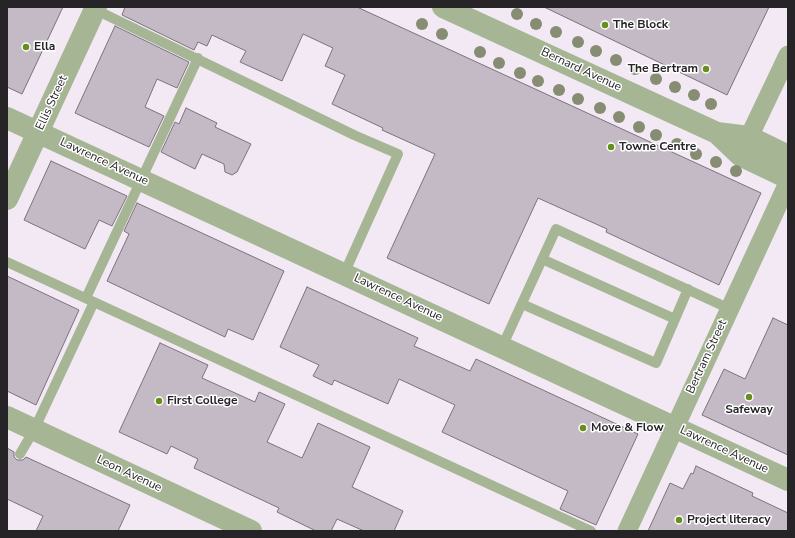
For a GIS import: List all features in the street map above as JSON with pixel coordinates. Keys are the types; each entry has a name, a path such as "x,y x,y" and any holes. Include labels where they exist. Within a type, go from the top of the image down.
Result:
{"street":[{"name":"Ellis Street","path":"7,199 94,8"},
{"name":"Bernard Avenue","path":"447,8 718,133 749,138 788,156"},
{"path":"749,138 788,55"},
{"name":"Lawrence Avenue","path":"7,118 788,480"},
{"name":"Bernard Avenue","path":"718,133 740,155 788,178"},
{"name":"Bertram Street","path":"627,531 788,183"},
{"name":"Leon Avenue","path":"7,417 251,531"}],"lane":[{"path":"94,8 354,135 398,154 344,274"},
{"path":"20,454 34,430 141,180 198,58"},
{"path":"502,347 556,229 730,309"},
{"path":"542,259 675,319"},
{"path":"7,262 591,531"},
{"path":"522,304 656,363 688,289"}],"building":[{"name":"Ella","path":"7,7 63,7 22,94 7,87"},
{"path":"125,7 357,7 761,193 719,285 606,232 607,229 538,198 489,304 387,258 435,154 382,130 383,128 332,104 345,75 325,66 333,48 303,34 282,81 240,62 246,51 212,35 207,46 198,42 194,50 122,15"},
{"name":"The Bertram","path":"544,7 769,7 727,95"},
{"path":"115,26 189,62 177,88 157,79 145,107 164,116 149,147 75,113"},
{"path":"186,108 217,123 215,127 251,144 237,172 232,175 225,172 224,164 202,154 195,169 161,152 175,122 179,124"},
{"path":"51,161 127,196 112,226 99,220 85,249 24,220"},
{"path":"137,203 284,271 253,340 228,329 225,337 107,281 129,234 124,231"},
{"path":"7,276 79,310 36,405 7,391"},
{"path":"307,287 418,338 414,346 470,371 476,359 638,434 596,525 560,509 568,491 442,432 455,405 399,379 388,404 334,380 332,385 313,376 319,365 280,347"},
{"name":"Safeway","path":"773,318 788,325 788,455 702,415 724,369 745,379"},
{"path":"160,343 208,365 202,378 255,402 259,392 285,404 267,442 302,458 318,423 370,447 352,487 403,511 394,531 364,531 337,519 331,531 316,531 277,512 279,508 194,468 198,459 171,446 167,454 119,432"},
{"path":"7,448 14,452 14,457 17,460 23,460 26,457 130,505 118,531 36,531 43,516 7,499"},
{"path":"696,466 753,493 752,496 788,513 788,531 648,531 670,483 683,489 691,473 693,474"}],"place":[{"name":"The Block","path":"605,25"},
{"name":"Ella","path":"26,47"},
{"name":"The Bertram","path":"706,69"},
{"name":"Towne Centre","path":"611,147"},
{"name":"Safeway","path":"749,397"},
{"name":"First College","path":"159,401"},
{"name":"Move & Flow","path":"583,428"},
{"name":"Project literacy","path":"679,520"}]}
